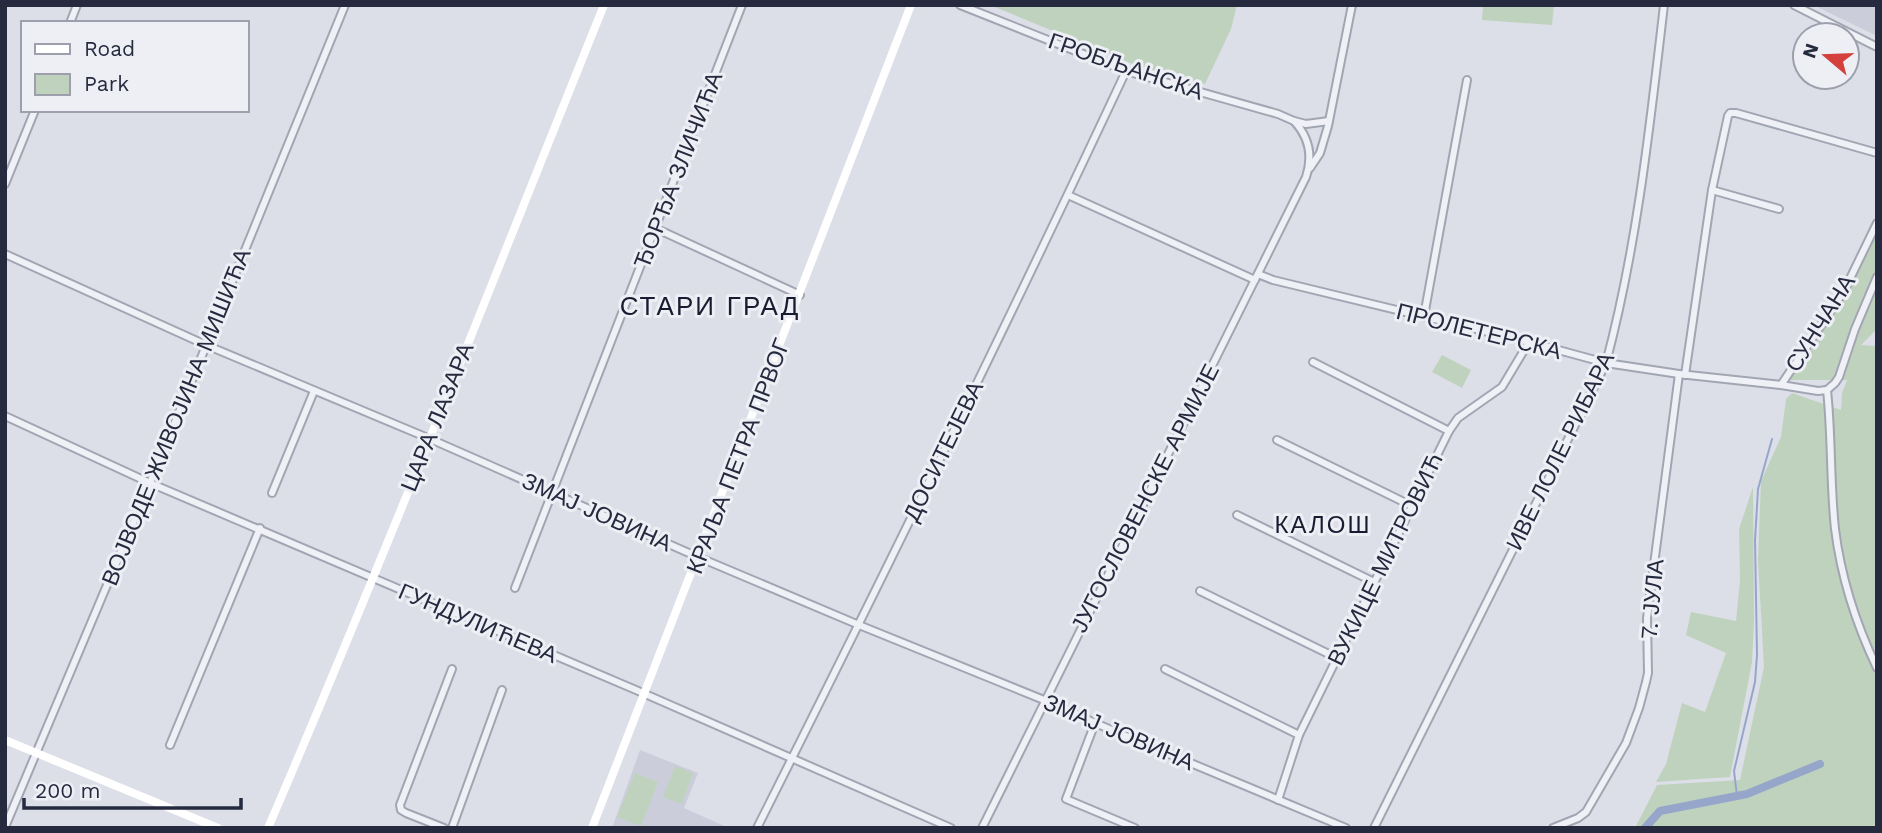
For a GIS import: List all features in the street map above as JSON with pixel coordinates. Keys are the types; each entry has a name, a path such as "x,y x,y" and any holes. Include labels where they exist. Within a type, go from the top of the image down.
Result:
{"main road":[{"name":"ЦАРА ЛАЗАРА","path":"268,828 373,579 604,5"},
{"name":"КРАЉА ПЕТРА ПРВОГ","path":"592,828 912,5"},
{"path":"5,740 218,828"}],"street":[{"name":"ВОЈВОДЕ ЖИВОЈИНА МИШИЋА","path":"5,827 150,483 345,5"},
{"name":"ЂОРЂА ЗЛИЧИЋА","path":"515,588 742,5"},
{"name":"ГРОБЉАНСКА","path":"961,5 1126,71 1278,114 1294,121"},
{"name":"ЈУГОСЛОВЕНСКЕ АРМИЈЕ","path":"982,828 1309,169 1320,153 1352,5"},
{"name":"ИВЕ ЛОЛЕ РИБАРА","path":"1374,828 1606,363 1620,311 1650,123 1664,5"},
{"path":"1794,5 1877,47"},
{"name":"ДОСИТЕЈЕВА","path":"757,828 859,625 1126,71"},
{"path":"1424,317 1467,80"},
{"path":"5,184 34,112"},
{"name":"7. ЈУЛА","path":"1553,828 1586,812 1626,743 1646,682 1647,618 1682,375 1712,190 1727,118 1730,113 1736,113 1877,153"},
{"path":"1294,121 1306,124 1329,121"},
{"path":"1294,121 1306,137 1310,153 1309,169"},
{"path":"1712,190 1779,209"},
{"name":"ПРОЛЕТЕРСКА","path":"1068,195 1256,277 1606,363 1682,375 1828,390"},
{"name":"СУНЧАНА","path":"1781,385 1844,291 1877,223"},
{"path":"655,228 800,295"},
{"name":"ЗМАЈ ЈОВИНА","path":"5,254 206,345 554,492 698,557 1346,828"},
{"path":"1877,277 1858,320 1839,377 1828,390 1833,508 1839,556 1855,614 1877,668"},
{"name":"ВУКИЦЕ МИТРОВИЋ","path":"1278,800 1299,735 1449,430 1458,418 1502,387 1529,342"},
{"path":"1313,362 1449,430"},
{"path":"272,493 314,391"},
{"name":"ГУНДУЛИЋЕВА","path":"5,416 150,483 260,528 951,828"},
{"path":"1277,440 1412,506"},
{"path":"1237,514 1374,582"},
{"path":"170,745 260,528"},
{"path":"1200,591 1337,658"},
{"path":"444,828 406,813 401,810 400,805 452,669"},
{"path":"1165,669 1299,735"},
{"path":"452,828 502,690"},
{"path":"1095,723 1066,799 1135,828"}],"shaded area":[{"path":"1813,5 1877,5 1877,36 1861,28 1861,21 1846,21"},
{"path":"640,750 698,773 684,808 729,828 612,828"}],"green space":[{"path":"990,5 1237,5 1231,29 1205,84 1135,65"},
{"path":"1483,5 1554,5 1552,25 1482,20"},
{"path":"1877,235 1877,329 1861,345 1877,346 1877,828 1635,828 1657,785 1740,780 1764,667 1758,561 1761,481 1781,437 1786,399 1792,393 1841,410 1842,393 1847,380 1790,380"},
{"path":"1442,355 1471,370 1462,388 1432,372"},
{"path":"1753,487 1752,662 1730,777 1656,782 1666,764 1682,703 1705,712 1726,653 1686,635 1691,612 1736,621 1740,581 1739,529"},
{"path":"675,766 693,773 682,804 663,797"},
{"path":"635,773 658,782 641,826 617,817"}],"waterway":[{"path":"1737,796 1734,771 1755,682 1757,655 1755,540 1758,489 1772,439"},
{"path":"1645,828 1660,811 1747,794 1820,764"}],"district":[{"name":"СТАРИ ГРАД","path":"710,306"},
{"name":"КАЛОШ","path":"1323,525"}]}
